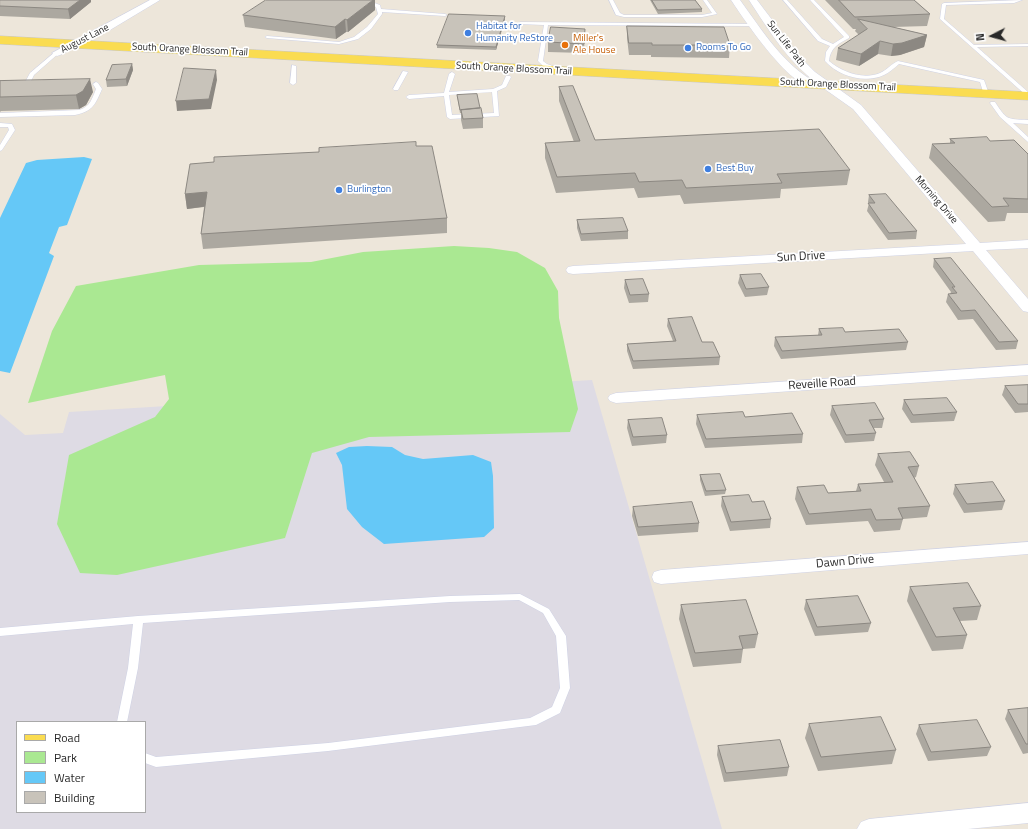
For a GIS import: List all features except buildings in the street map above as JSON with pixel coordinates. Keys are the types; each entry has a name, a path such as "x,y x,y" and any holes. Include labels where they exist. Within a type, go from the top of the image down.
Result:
{"main road":[{"name":"South Orange Blossom Trail","path":"0,40 59,48 294,66 842,94 990,98 1028,96"},
{"name":"South Orange Blossom Trail","path":"0,50 59,48 77,44 826,85 860,81 990,98 1028,105"}],"street":[{"name":"August Lane","path":"59,48 137,0"},
{"path":"141,0 155,1"},
{"name":"Sun Life Path","path":"735,0 786,66 809,84 842,94"},
{"name":"Sun Life Path","path":"753,0 805,68 826,85 842,94"},
{"name":"August Lane","path":"77,44 155,1"},
{"path":"754,25 771,25"},
{"path":"107,28 103,34 105,39 126,47"},
{"name":"Morning Drive","path":"842,94 857,107 1028,308"},
{"name":"Sun Drive","path":"573,270 1028,244"},
{"name":"Reveille Road","path":"616,398 1028,370"},
{"name":"Dawn Drive","path":"661,577 1028,548"},
{"path":"869,829 1028,813"}],"lane":[{"path":"267,37 339,43 356,38 369,28 380,14 378,6 362,0"},
{"path":"611,0 620,16 697,16 715,14 705,0"},
{"path":"785,0 820,40 833,45"},
{"path":"812,0 847,37 833,45 826,55 827,61 838,70 860,81 880,75 898,62 982,81 990,98 1008,121 1028,140"},
{"path":"1020,0 1014,2 944,4 942,19 1028,96"},
{"path":"379,10 444,15"},
{"path":"697,16 700,25"},
{"path":"636,17 636,24"},
{"path":"521,23 754,25"},
{"path":"546,24 540,61 545,65 561,71"},
{"path":"972,46 1028,45"},
{"path":"26,86 32,74 59,48"},
{"path":"294,66 294,83"},
{"path":"396,89 405,72"},
{"path":"452,74 446,94 450,117 497,115 494,90"},
{"path":"409,97 494,90 504,86 508,77"},
{"path":"0,115 75,113 85,111 92,106 99,89 96,84"},
{"path":"1008,121 1028,122"},
{"path":"0,125 10,125 12,130 0,148"},
{"path":"0,632 138,620 450,599 520,597 546,611 561,636 564,688 556,710 532,722 328,747 156,762 146,758"},
{"path":"122,721 132,668 138,620"}],"shaded area":[{"path":"592,380 722,829 0,829 0,414 25,435 63,433 69,412"}],"green space":[{"path":"454,246 489,248 517,252 545,268 558,291 559,318 578,409 570,432 369,437 312,453 285,538 117,575 80,573 57,524 69,455 155,417 169,399 165,375 28,403 52,331 76,286 199,265 311,262 363,252"}],"water":[{"path":"84,157 92,159 67,225 59,227 49,253 54,256 10,373 0,371 0,218 26,163 37,160"},
{"path":"349,447 392,447 405,455 423,459 473,455 491,462 493,476 494,528 484,537 384,544 362,527 347,509 342,465 336,453"}],"place":[{"name":"Habitat for Humanity ReStore","path":"468,33"},
{"name":"Miller's Ale House","path":"565,45"},
{"name":"Rooms To Go","path":"688,48"},
{"name":"Best Buy","path":"708,169"},
{"name":"Burlington","path":"339,190"}]}
